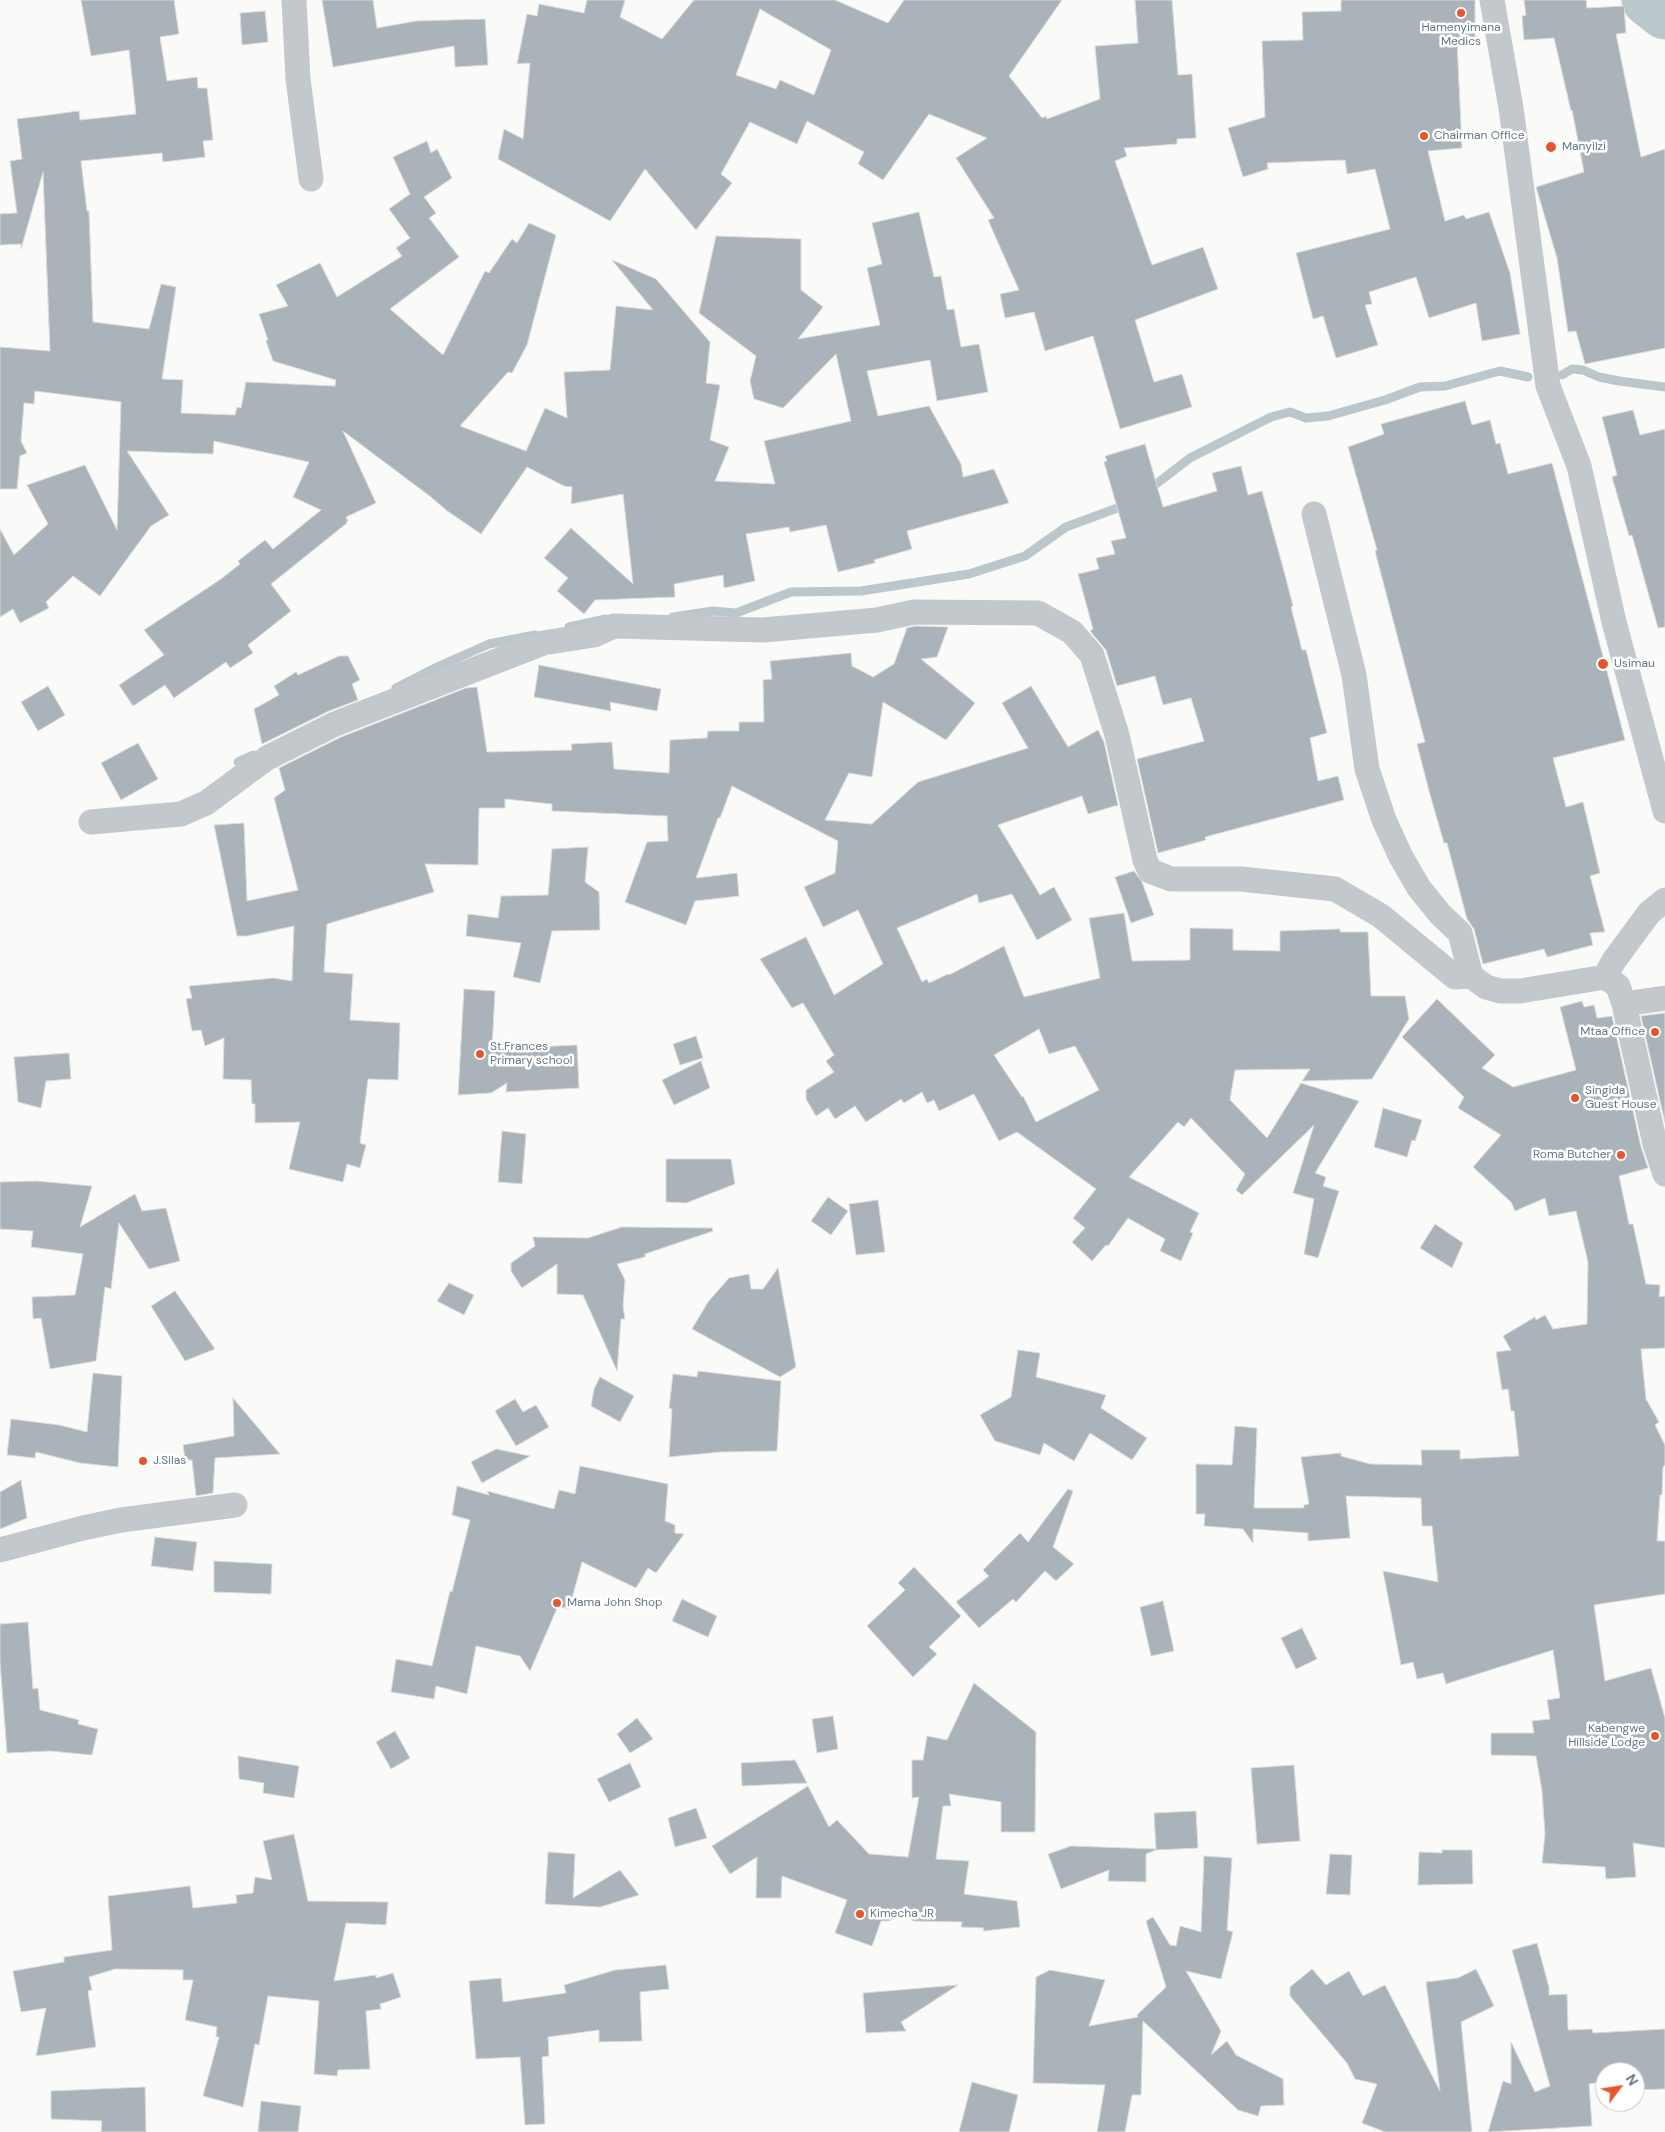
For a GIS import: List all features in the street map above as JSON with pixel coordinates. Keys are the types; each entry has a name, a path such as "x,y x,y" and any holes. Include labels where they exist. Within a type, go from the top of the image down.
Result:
{"street":[{"path":"294,0 298,79 310,179"},
{"path":"1492,0 1511,108 1548,386 1579,466 1614,622 1665,811"},
{"path":"1314,514 1354,675 1367,769 1384,820 1401,857 1419,888 1440,914 1460,933 1471,976 1486,987 1500,991 1520,991 1605,978 1618,986 1624,1004 1655,1144 1665,1174"},
{"path":"90,822 181,814 206,803 267,758 335,724 542,643 594,635 614,626 763,630 877,620 914,612 1038,613 1072,632 1092,655 1117,735 1145,860 1150,871 1171,879 1241,879 1335,888 1381,916 1455,977 1471,976"},
{"path":"1605,978 1613,962 1649,913 1665,900"},
{"path":"1624,1004 1665,998"},
{"path":"0,1550 82,1528 121,1520 235,1505"}],"building":[{"path":"81,0 174,0 179,34 160,37 167,81 197,77 198,88 207,88 213,140 203,141 205,157 163,162 162,153 81,161 87,211 89,211 93,322 149,329 161,284 176,287 162,379 183,380 181,413 235,415 237,407 241,408 246,382 335,386 336,380 273,361 259,314 288,306 276,285 320,263 337,297 402,256 396,248 410,238 389,209 410,194 393,157 427,141 431,153 437,149 452,178 424,197 436,213 429,218 459,257 390,309 443,355 485,271 489,273 512,239 517,243 529,223 556,235 527,345 512,373 508,372 460,426 526,451 545,408 567,418 564,372 610,370 616,306 653,310 612,260 656,279 710,342 706,383 720,385 710,440 729,447 715,481 775,484 764,441 851,421 836,354 783,408 754,399 750,381 756,356 699,313 716,236 801,239 801,290 823,307 798,339 880,325 867,268 882,264 872,223 919,212 934,277 941,276 947,310 954,309 961,347 979,344 988,392 937,401 930,360 867,371 878,416 929,406 961,464 963,477 994,469 1009,503 907,531 912,549 874,560 875,563 838,572 826,525 790,532 789,527 746,534 755,581 724,588 723,575 674,584 675,597 595,600 584,614 557,591 568,578 544,558 571,528 633,584 623,494 571,504 572,487 564,486 527,467 481,534 446,510 343,431 376,503 346,517 347,523 271,584 291,611 248,645 253,653 230,668 226,662 174,698 165,685 133,706 119,685 164,655 144,630 221,579 240,564 238,561 265,540 273,549 321,510 293,497 309,462 214,441 213,454 127,451 169,515 151,526 100,596 73,576 46,602 49,608 20,623 13,609 0,617 0,529 14,555 48,524 27,485 85,465 117,530 121,402 35,391 34,404 24,403 21,441 27,453 20,456 17,489 0,489 0,347 50,351 43,172 21,249 21,244 0,245 0,214 17,213 10,161 22,159 17,119 79,111 80,120 136,114 129,50 91,56"},
{"path":"322,0 373,0 377,28 416,21 485,19 488,65 455,67 454,46 333,67"},
{"path":"587,0 625,0 620,17 662,39 694,0 835,0 888,23 904,0 1062,0 1009,76 1042,118 1046,116 1047,119 1100,99 1095,46 1138,43 1135,0 1172,0 1178,75 1192,74 1196,138 1177,139 1177,144 1124,148 1127,156 1115,161 1152,265 1203,247 1218,289 1135,320 1154,382 1182,374 1192,407 1120,429 1093,336 1045,351 1034,312 1005,318 1000,294 1019,290 988,220 994,218 956,158 987,138 929,114 883,180 858,164 864,152 807,121 797,144 750,122 721,174 732,183 696,230 645,169 610,221 498,159 504,129 523,139 530,63 517,64 527,14 537,16 539,4 584,13","holes":["760,9 831,50 814,95 780,80 776,89 736,75"]},
{"path":"1341,0 1475,0 1475,41 1457,41 1462,148 1428,151 1445,221 1464,215 1466,219 1489,212 1510,273 1520,334 1482,341 1476,303 1429,318 1416,277 1369,292 1372,304 1365,305 1378,345 1336,358 1323,316 1313,319 1296,253 1390,229 1375,169 1347,174 1345,160 1267,163 1268,169 1243,177 1228,128 1265,117 1262,41 1303,40 1302,12 1341,11"},
{"path":"1524,0 1586,0 1587,8 1624,6 1626,33 1616,34 1641,157 1665,149 1665,348 1585,364 1576,331 1568,332 1557,258 1536,187 1584,172 1572,110 1554,38 1524,40 1522,16 1526,15"},
{"path":"265,11 268,42 242,45 240,13"},
{"path":"1465,401 1472,425 1490,420 1496,444 1500,443 1508,474 1552,463 1625,740 1553,758 1566,807 1583,802 1600,873 1590,876 1605,932 1590,933 1593,945 1547,957 1544,949 1483,964 1474,929 1467,919 1447,843 1444,843 1429,791 1417,744 1425,742 1375,551 1377,550 1348,447 1384,434 1381,424"},
{"path":"1633,410 1640,435 1665,429 1665,627 1658,628 1632,535 1629,536 1612,477 1617,475 1602,417"},
{"path":"1145,444 1163,507 1217,491 1212,473 1241,466 1248,495 1262,491 1293,606 1291,607 1302,650 1306,650 1327,733 1310,738 1318,781 1338,776 1344,800 1205,837 1206,840 1158,853 1137,759 1204,741 1191,698 1163,705 1155,676 1117,686 1106,650 1090,631 1093,629 1078,574 1099,569 1096,558 1115,554 1111,541 1126,538 1104,462 1107,461 1105,456"},
{"path":"915,626 948,627 937,657 921,659 975,703 946,740 883,702 872,777 849,773 825,820 872,824 918,782 1028,748 1002,703 1031,686 1068,747 1098,730 1104,742 1118,805 1088,814 1082,796 998,825 1040,895 1054,887 1072,920 1037,940 1012,894 979,903 977,894 897,928 922,982 927,979 929,983 949,975 1004,946 1024,997 1100,978 1089,918 1124,913 1132,961 1190,960 1190,928 1233,929 1233,950 1280,951 1280,931 1340,929 1340,932 1368,932 1371,996 1405,996 1409,1019 1372,1079 1302,1081 1310,1069 1235,1070 1230,1100 1267,1138 1301,1083 1359,1101 1315,1173 1326,1177 1323,1186 1339,1191 1318,1258 1304,1254 1314,1199 1293,1193 1314,1125 1242,1195 1236,1190 1245,1174 1191,1118 1184,1127 1178,1122 1129,1177 1199,1213 1190,1232 1193,1233 1181,1261 1160,1251 1165,1239 1128,1218 1108,1246 1106,1245 1092,1261 1072,1242 1085,1228 1073,1218 1096,1189 1017,1132 999,1141 974,1094 939,1111 934,1100 927,1103 922,1092 904,1103 901,1099 866,1122 855,1106 835,1119 828,1108 816,1116 806,1099 806,1090 834,1072 826,1061 834,1055 803,1003 792,1008 760,959 806,937 834,995 883,964 858,910 823,927 804,887 835,873 838,841 732,786 696,878 737,873 739,896 695,901 686,925 625,902 647,842 668,841 667,816 552,811 552,804 505,799 505,808 479,808 478,865 425,864 434,892 327,924 324,972 353,974 350,1020 400,1023 398,1080 368,1079 360,1143 366,1145 360,1168 347,1164 343,1182 289,1169 300,1122 255,1123 255,1104 252,1104 251,1080 223,1079 224,1038 205,1046 201,1030 192,1031 186,999 192,998 189,986 274,978 292,981 294,926 247,936 237,936 214,825 244,823 247,901 298,890 274,798 285,790 279,768 341,737 466,688 477,687 487,752 572,750 571,744 612,742 614,769 669,773 670,740 707,738 708,731 739,731 739,722 764,722 763,680 772,679 770,661 851,653 852,666 873,677 894,664 907,628","holes":["1039,1029 1049,1054 1075,1046 1099,1090 1036,1122 1023,1096 994,1055"]},
{"path":"339,656 348,656 360,680 352,684 358,700 329,711 262,744 254,709 279,695 274,686 296,672 298,675"},
{"path":"539,665 661,689 657,711 610,702 611,711 534,697"},
{"path":"48,686 65,715 38,731 21,702"},
{"path":"138,743 158,779 121,800 101,763"},
{"path":"588,847 585,882 599,892 600,930 552,931 540,983 513,977 521,943 466,936 468,914 498,918 501,896 548,895 552,849"},
{"path":"1134,871 1142,882 1154,915 1131,923 1115,877"},
{"path":"464,989 495,991 492,1049 577,1045 579,1088 506,1092 507,1083 491,1093 458,1095"},
{"path":"1437,999 1495,1055 1482,1068 1513,1087 1576,1070 1560,1007 1582,1001 1584,1007 1594,1005 1597,1018 1612,1016 1641,1147 1648,1168 1619,1176 1629,1224 1633,1224 1646,1284 1660,1285 1659,1297 1665,1296 1665,1348 1641,1349 1646,1399 1659,1422 1655,1425 1665,1445 1665,1465 1663,1467 1662,1495 1660,1495 1657,1541 1665,1541 1665,1594 1594,1605 1605,1681 1651,1668 1665,1718 1665,1848 1633,1843 1636,1877 1606,1879 1605,1867 1542,1863 1545,1834 1542,1791 1536,1756 1491,1755 1491,1733 1534,1733 1532,1721 1550,1719 1547,1700 1560,1698 1553,1650 1446,1684 1443,1673 1417,1679 1413,1662 1401,1665 1383,1571 1438,1582 1432,1526 1422,1526 1421,1498 1346,1496 1350,1538 1308,1541 1308,1533 1253,1529 1253,1543 1243,1529 1204,1526 1205,1514 1196,1514 1196,1464 1232,1465 1235,1426 1257,1428 1254,1508 1304,1508 1304,1505 1309,1504 1301,1457 1341,1453 1341,1456 1370,1464 1422,1465 1421,1450 1460,1450 1460,1459 1519,1456 1514,1411 1511,1411 1508,1389 1502,1390 1496,1352 1511,1350 1503,1336 1535,1317 1536,1320 1545,1315 1553,1329 1587,1324 1588,1262 1576,1211 1549,1216 1545,1198 1515,1211 1511,1202 1473,1167 1501,1135 1458,1108 1464,1097 1402,1037"},
{"path":"1665,1013 1665,1123 1641,1016"},
{"path":"696,1036 703,1058 680,1065 673,1044"},
{"path":"69,1053 71,1079 46,1081 41,1108 18,1102 14,1057"},
{"path":"701,1061 710,1088 674,1105 662,1080"},
{"path":"1383,1108 1422,1120 1415,1141 1412,1140 1407,1157 1374,1147"},
{"path":"502,1131 526,1134 522,1184 498,1182"},
{"path":"666,1159 731,1159 735,1184 686,1203 666,1202"},
{"path":"36,1181 92,1186 80,1227 135,1194 142,1211 166,1208 180,1261 149,1269 119,1223 111,1289 105,1287 96,1361 50,1369 41,1318 33,1319 32,1297 75,1295 83,1254 31,1247 33,1231 0,1229 0,1182"},
{"path":"828,1197 848,1211 831,1235 811,1221"},
{"path":"878,1200 885,1252 856,1255 849,1204"},
{"path":"1435,1224 1463,1243 1452,1268 1420,1248"},
{"path":"622,1227 712,1228 713,1231 645,1254 645,1257 617,1264 625,1280 623,1306 625,1319 621,1319 617,1371 583,1295 557,1294 557,1264 522,1288 511,1271 511,1263 535,1246 533,1237 588,1238"},
{"path":"778,1268 796,1367 780,1377 692,1329 708,1302 729,1278 749,1274 751,1289 763,1289"},
{"path":"449,1283 474,1295 464,1315 437,1301"},
{"path":"175,1291 215,1349 185,1361 151,1306"},
{"path":"1018,1350 1040,1353 1036,1377 1106,1395 1101,1408 1147,1438 1132,1460 1090,1433 1074,1461 1044,1443 1040,1455 995,1441 980,1415 1011,1397"},
{"path":"698,1371 781,1381 777,1451 721,1452 669,1457 672,1409 669,1408 673,1374 697,1377"},
{"path":"93,1373 122,1376 118,1467 80,1463 36,1452 35,1458 7,1455 11,1419 59,1425 87,1432"},
{"path":"600,1377 634,1396 620,1422 591,1406 594,1389"},
{"path":"233,1398 280,1454 215,1458 213,1493 196,1496 192,1460 185,1460 183,1445 234,1436"},
{"path":"515,1399 523,1412 536,1405 549,1427 516,1446 495,1411"},
{"path":"496,1449 530,1456 482,1483 471,1462"},
{"path":"580,1466 668,1484 665,1521 675,1525 675,1533 684,1534 656,1573 648,1568 636,1588 582,1562 569,1609 558,1606 530,1671 520,1656 476,1646 467,1694 436,1686 434,1699 391,1692 396,1659 432,1666 470,1520 452,1515 457,1486 489,1495 487,1491 554,1509 559,1490 575,1494"},
{"path":"21,1480 27,1518 0,1529 0,1492"},
{"path":"1068,1489 1073,1491 1053,1547 1074,1564 1056,1581 1045,1571 1016,1602 1013,1599 979,1628 956,1602 989,1576 983,1570 1020,1533 1028,1542"},
{"path":"155,1537 197,1542 193,1571 151,1566"},
{"path":"214,1561 272,1564 271,1594 214,1592"},
{"path":"914,1567 961,1616 929,1647 937,1654 913,1677 867,1626 905,1590 898,1583"},
{"path":"682,1599 717,1616 708,1637 672,1621"},
{"path":"1163,1601 1174,1651 1151,1656 1140,1607"},
{"path":"28,1622 33,1689 38,1688 40,1710 79,1720 78,1724 98,1729 92,1755 50,1751 7,1753 0,1662 0,1624"},
{"path":"1302,1628 1317,1659 1296,1669 1281,1638"},
{"path":"974,1683 1036,1732 1035,1832 1001,1832 1001,1802 949,1794 951,1806 943,1806 936,1859 969,1861 964,1894 1017,1901 1020,1927 983,1931 984,1928 961,1927 962,1922 913,1921 904,1911 889,1921 881,1921 872,1946 835,1933 847,1900 782,1876 781,1898 756,1898 757,1857 730,1874 712,1846 808,1786 829,1827 837,1820 869,1854 908,1857 919,1797 912,1798 912,1760 923,1760 927,1736 947,1740"},
{"path":"833,1716 838,1749 817,1753 812,1719"},
{"path":"637,1718 653,1739 630,1753 617,1734"},
{"path":"395,1731 410,1758 391,1769 376,1742"},
{"path":"238,1756 299,1766 294,1798 263,1793 264,1783 239,1779"},
{"path":"795,1760 807,1783 742,1786 741,1763"},
{"path":"630,1763 641,1787 609,1802 597,1779"},
{"path":"1294,1765 1300,1841 1257,1844 1251,1768"},
{"path":"696,1808 707,1838 675,1847 668,1818"},
{"path":"1196,1811 1198,1848 1156,1850 1146,1854 1146,1882 1108,1881 1109,1870 1061,1889 1048,1854 1071,1846 1156,1849 1154,1813"},
{"path":"294,1834 308,1901 388,1902 386,1925 346,1923 334,1981 376,1975 376,1978 393,1973 401,1997 380,2004 381,2009 366,2011 370,2069 338,2070 337,2076 314,2074 319,2001 268,1996 259,2045 255,2044 243,2107 203,2096 219,2037 216,2037 217,2027 185,2020 193,1980 183,1980 183,1970 115,1969 89,1977 92,1990 88,1991 96,2047 36,2056 46,2008 21,2012 13,1971 64,1962 64,1957 112,1950 108,1896 190,1886 193,1908 237,1903 236,1895 253,1893 255,1877 272,1880 263,1841"},
{"path":"1442,1850 1472,1850 1473,1884 1418,1885 1419,1852 1442,1853"},
{"path":"548,1852 575,1854 573,1898 620,1870 639,1895 600,1907 545,1904"},
{"path":"1330,1854 1352,1855 1350,1895 1326,1894"},
{"path":"1204,1856 1232,1858 1227,1930 1233,1932 1221,1979 1186,1971 1221,2031 1211,2055 1227,2041 1236,2055 1283,2079 1284,2105 1261,2106 1258,2116 1238,2110 1143,2021 1141,2095 1132,2095 1125,2132 1097,2132 1105,2085 1033,2083 1036,1977 1050,1970 1105,1980 1089,2026 1138,2017 1137,2015 1166,1987 1146,1921 1153,1917 1170,1945 1176,1946 1180,1926 1201,1932"},
{"path":"1537,1943 1549,1987 1549,1995 1567,1994 1568,2030 1592,2029 1593,2033 1665,2029 1665,2089 1645,2090 1645,2062 1595,2062 1595,2083 1589,2084 1592,2126 1488,2132 1503,2081 1511,2084 1511,2042 1535,2092 1550,2086 1512,1950"},
{"path":"666,1965 669,1989 640,1992 642,2041 599,2042 599,2030 548,2037 549,2056 542,2057 545,2124 525,2125 520,2057 476,2059 469,1981 501,1978 503,2002 566,1993 564,1985 615,1970"},
{"path":"1312,1969 1326,1985 1349,1971 1363,1996 1385,1985 1440,2091 1426,1982 1458,1978 1476,1969 1494,2006 1461,2022 1472,2132 1385,2132 1362,2123 1377,2084 1355,2079 1347,2063 1290,1996 1290,1987"},
{"path":"958,1985 901,2022 906,2031 866,2033 863,1993"},
{"path":"972,2082 1018,2095 1009,2132 959,2132"},
{"path":"145,2087 146,2132 101,2132 102,2121 51,2119 51,2091"},
{"path":"261,2101 301,2106 298,2132 258,2132"}],"waterway":[{"path":"1647,0 1665,14"},
{"path":"1562,375 1572,369 1583,370 1599,377 1665,387"},
{"path":"1147,491 1190,458 1271,417 1290,412 1306,418 1328,416 1385,400 1420,387 1445,386 1500,371 1528,377"},
{"path":"673,617 713,611 736,613 791,592 861,591 969,574 1025,556 1066,527 1128,504"},
{"path":"569,627 606,619"},
{"path":"396,688 489,644 535,635"},
{"path":"238,762 253,755"}],"place":[{"name":"Hamenyimana Medics","path":"1461,13"},
{"name":"Chairman Office","path":"1424,136"},
{"name":"Manyilzi","path":"1551,147"},
{"name":"Usimau","path":"1603,664"},
{"name":"Mtaa Office","path":"1655,1032"},
{"name":"St.Frances Primary school","path":"480,1054"},
{"name":"Singida Guest House","path":"1575,1098"},
{"name":"Roma Butcher","path":"1621,1155"},
{"name":"J.Silas","path":"143,1461"},
{"name":"Mama John Shop","path":"557,1603"},
{"name":"Kabengwe Hillside Lodge","path":"1655,1736"},
{"name":"Kimecha JR","path":"860,1914"}]}
